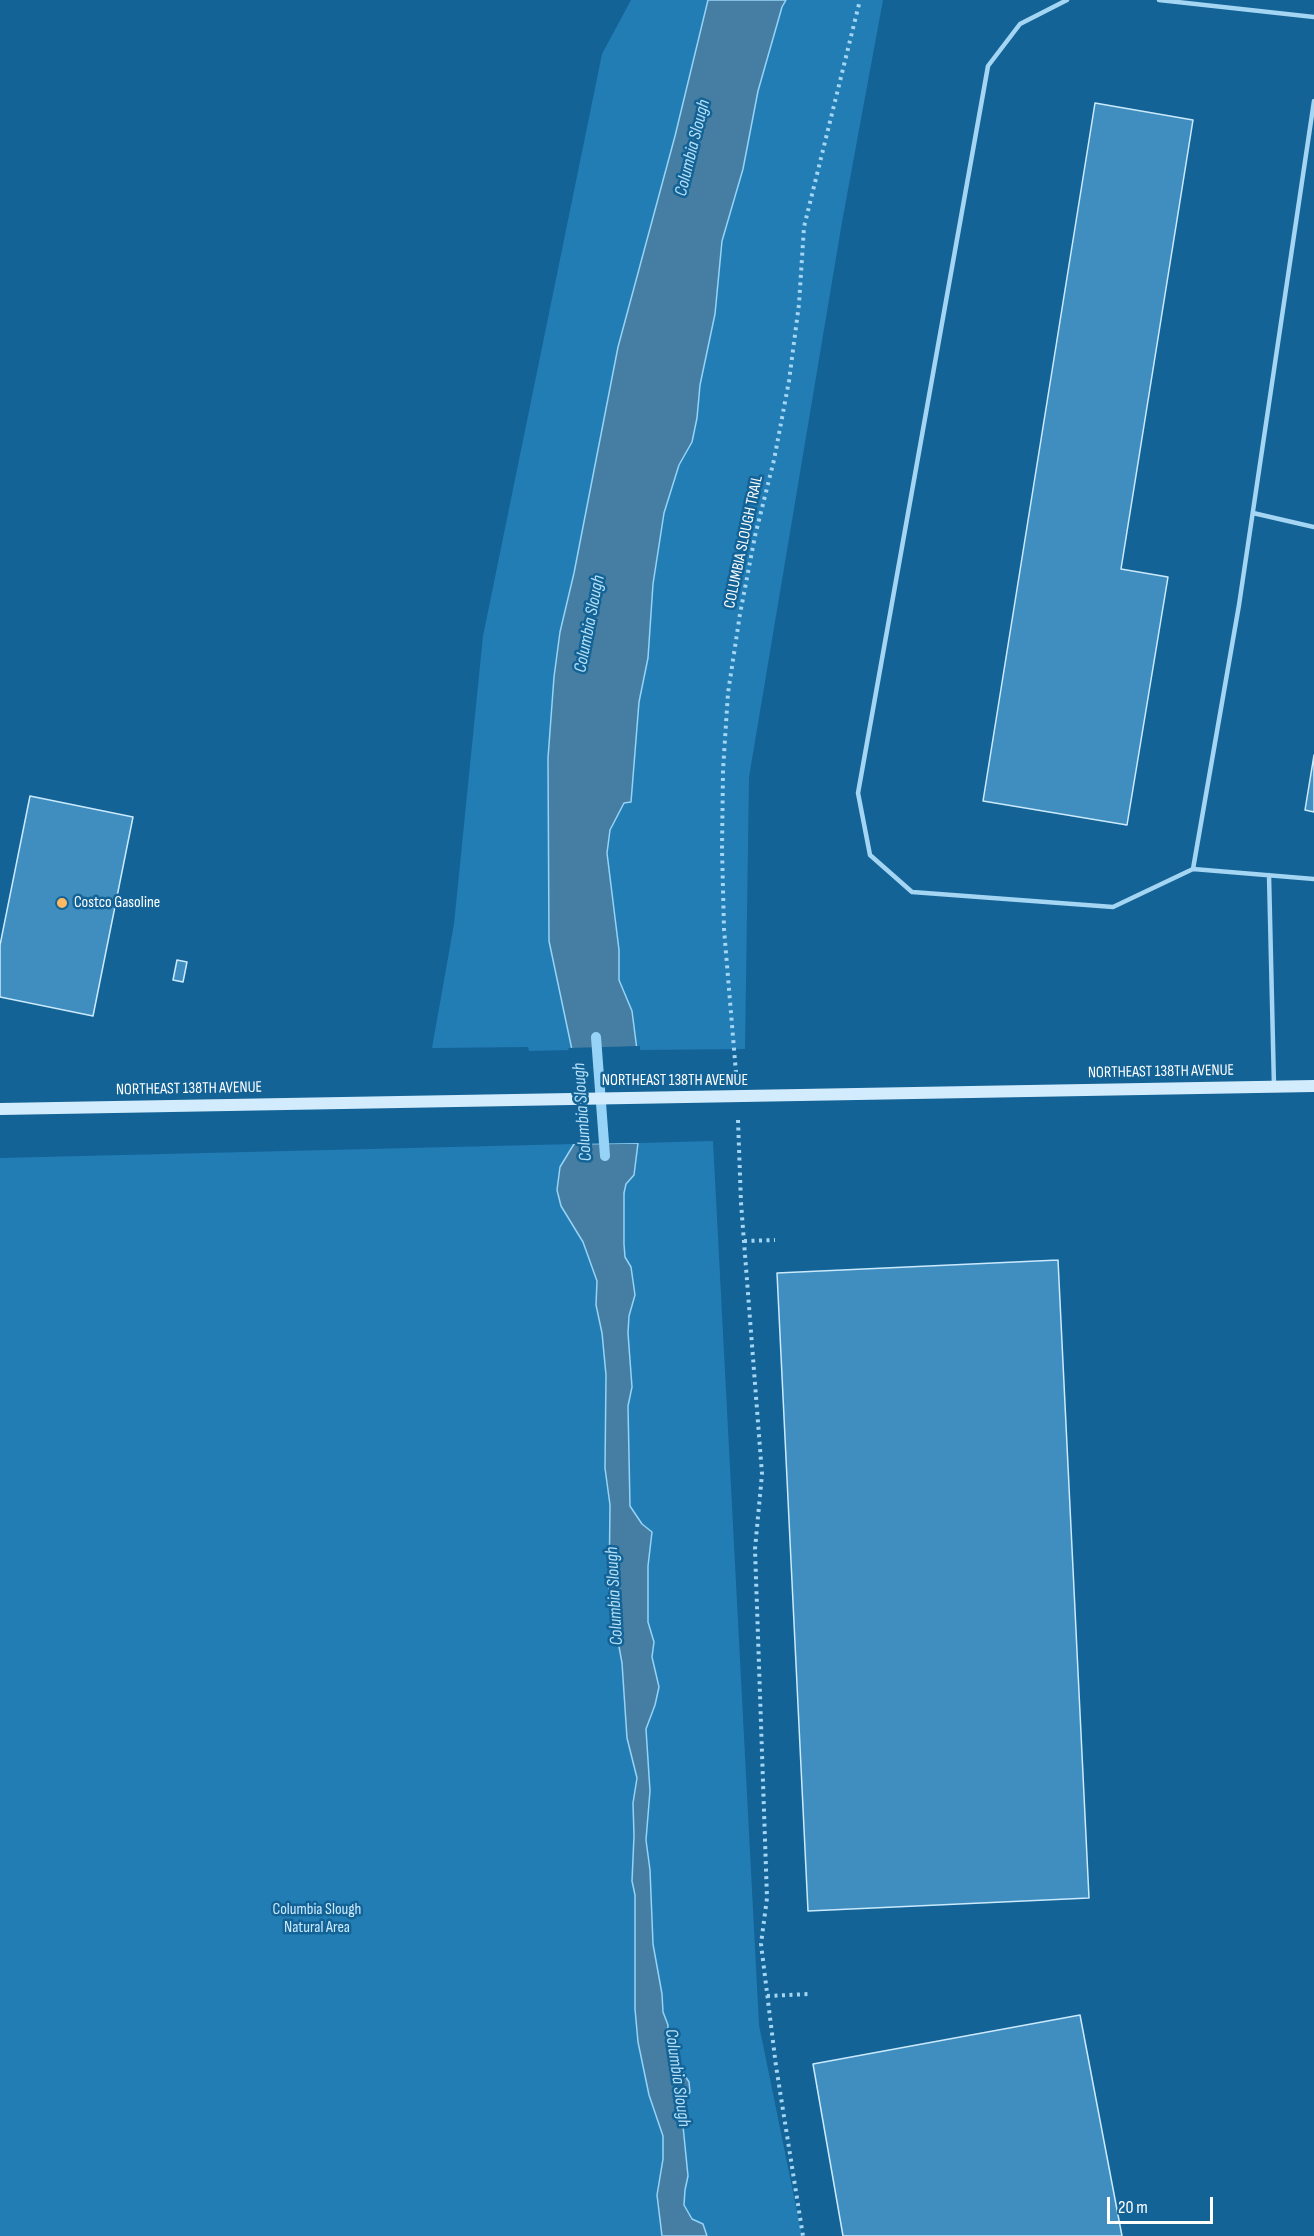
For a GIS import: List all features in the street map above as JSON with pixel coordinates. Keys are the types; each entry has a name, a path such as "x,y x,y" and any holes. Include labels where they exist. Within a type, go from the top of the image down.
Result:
{"street":[{"name":"NORTHEAST 138TH AVENUE","path":"0,1109 1314,1086"}],"lane":[{"path":"1067,0 1020,24 988,66 858,793 870,855 912,892 1113,908 1193,869 1314,879"},
{"path":"1160,0 1314,17"},
{"path":"1193,869 1239,605 1314,101"},
{"path":"1253,513 1314,526"},
{"path":"1269,875 1274,1086"}],"path":[{"name":"COLUMBIA SLOUGH TRAIL","path":"803,2236 776,2066 761,1944 766,1898 754,1549 762,1474 744,1241 738,1097 724,929 723,770 728,693 753,547 774,460 789,381 799,304 804,227 860,0"},
{"path":"744,1241 775,1240"},
{"path":"767,1996 810,1994"}],"green space":[{"path":"631,0 708,0 560,632 572,1050 529,1051 528,1047 432,1048 454,924 483,636 602,54"},
{"path":"786,0 883,0 842,222 749,777 745,1049 637,1050 632,1011 619,980 619,950 607,853 610,830 624,803 631,802 639,702 648,658 653,584 664,513 679,465 692,442 700,385 715,314 722,241 743,169 758,91"},
{"path":"713,1141 759,2025 802,2236 707,2236 703,2224 692,2219 684,2205 688,2176 681,2114 684,2076 667,2041 668,2025 663,2012 653,1944 650,1870 646,1840 650,1791 646,1729 659,1687 652,1657 654,1642 648,1622 648,1566 652,1532 642,1524 630,1506 628,1406 632,1387 628,1333 629,1316 635,1295 625,1257 624,1193 626,1184 634,1175 638,1143"},
{"name":"Columbia Slough Natural Area","path":"574,1144 560,1167 561,1206 583,1242 597,1281 596,1305 602,1333 606,1375 605,1468 610,1505 616,1632 622,1663 627,1738 637,1778 633,1803 632,1881 635,1895 635,2009 638,2042 649,2095 663,2136 663,2159 657,2195 662,2236 0,2236 0,1158"}],"water":[{"path":"708,0 786,0 758,91 743,169 722,241 715,314 700,385 692,442 679,465 664,513 653,584 648,658 639,702 631,802 624,803 610,830 607,853 619,950 619,980 632,1011 637,1050 572,1050 549,941 548,758 554,677 560,632 574,573 618,347 675,136"},
{"path":"638,1143 634,1175 626,1184 624,1193 624,1244 625,1257 631,1267 635,1295 629,1316 628,1333 632,1387 628,1406 630,1506 642,1524 652,1532 648,1566 648,1622 654,1642 652,1657 659,1687 646,1729 650,1791 646,1840 650,1870 653,1944 663,2012 668,2025 667,2041 675,2061 689,2082 690,2092 681,2106 688,2176 684,2205 692,2219 703,2224 707,2236 662,2236 657,2195 663,2159 663,2136 649,2095 638,2042 635,2009 635,1895 632,1881 633,1803 637,1778 627,1738 622,1663 609,1592 610,1505 605,1468 606,1375 602,1333 596,1305 597,1281 583,1242 561,1206 557,1190 560,1167 574,1144"}],"pier":[{"path":"640,1046 640,1051 637,1053 571,1053 568,1048"},
{"path":"638,1140 641,1143 571,1144 574,1141"}],"building":[{"path":"1095,103 1193,120 1121,569 1168,577 1127,825 983,801"},
{"path":"1314,755 1314,812 1305,810"},
{"name":"Costco Gasoline","path":"30,796 133,817 93,1016 0,997 0,945"},
{"path":"177,960 187,962 183,982 173,980"},
{"path":"1058,1260 1089,1898 808,1911 777,1273"},
{"path":"1080,2015 1122,2236 843,2236 813,2064"}],"waterway":[{"name":"Columbia Slough","path":"596,1037 605,1156"}],"place":[{"name":"Costco Gasoline","path":"62,903"}]}
